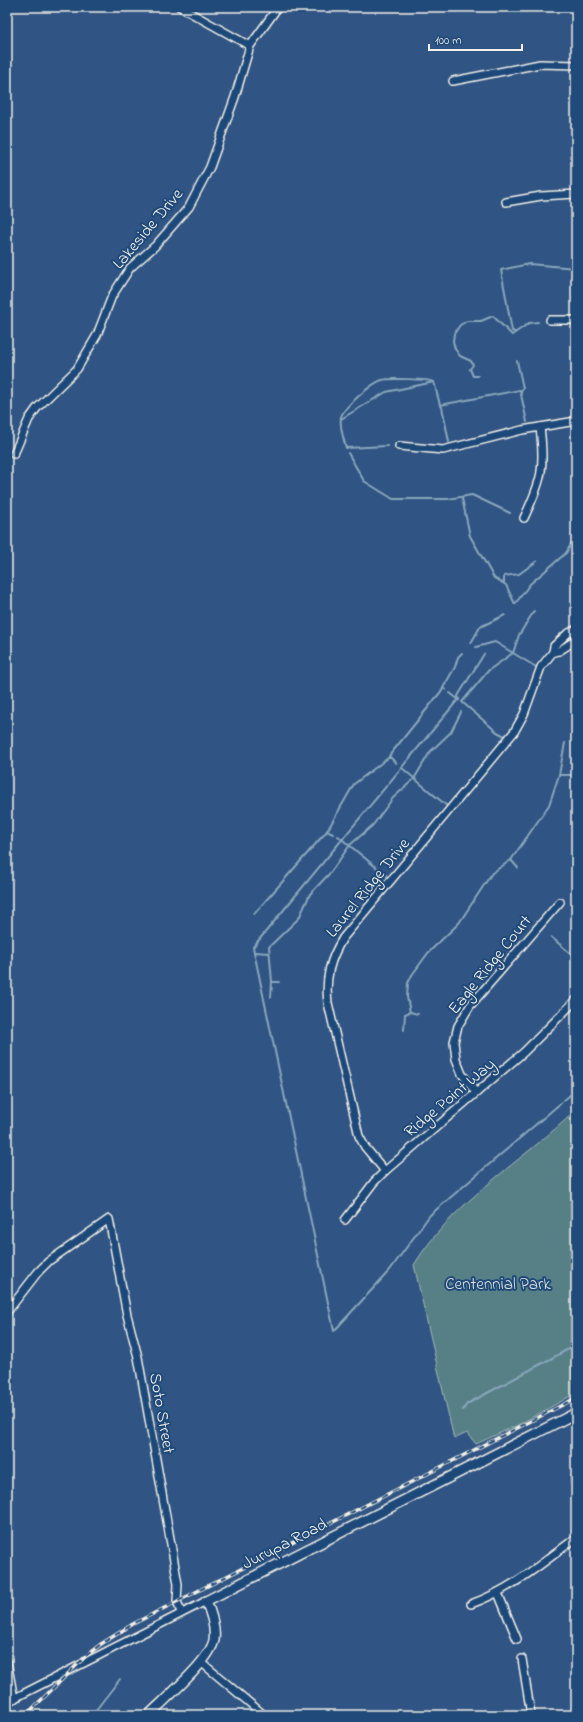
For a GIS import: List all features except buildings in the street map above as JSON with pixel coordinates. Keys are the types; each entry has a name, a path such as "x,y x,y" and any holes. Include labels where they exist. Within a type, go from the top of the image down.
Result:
{"street":[{"path":"180,7 250,46"},
{"name":"Lakeside Drive","path":"14,454 29,419 37,408 77,369 97,335 112,296 130,268 155,246 189,207 210,167 250,46 278,7"},
{"path":"453,82 540,64 576,64"},
{"path":"506,202 541,196 576,194"},
{"path":"550,320 576,320"},
{"path":"399,446 443,450 540,427 576,421"},
{"path":"524,518 541,478 543,452 540,427"},
{"name":"Laurel Ridge Drive","path":"385,1171 365,1147 359,1136 355,1123 328,1003 326,988 330,964 335,950 343,938 514,732 524,714 541,667 553,652 554,646 567,634 576,629"},
{"name":"Laurel Ridge Drive","path":"553,652 559,651 575,640 567,634"},
{"name":"Eagle Ridge Court","path":"476,1093 462,1074 456,1059 454,1042 458,1026 470,1006 560,902"},
{"name":"Ridge Point Way","path":"345,1220 374,1182 385,1171 524,1052 576,1000"},
{"name":"Soto Street","path":"7,1312 38,1272 109,1219 127,1315 138,1357 178,1584 177,1601 181,1613"},
{"name":"Jurupa Road","path":"7,1702 576,1413"},
{"path":"576,1478 576,1486"},
{"path":"471,1604 498,1594 521,1580 576,1538"},
{"path":"498,1594 517,1639"},
{"path":"149,1715 202,1662 211,1648 214,1634 213,1622 206,1601"},
{"path":"522,1659 531,1715"},
{"path":"7,1662 14,1699"},
{"path":"202,1662 264,1715"}],"green space":[{"name":"Centennial Park","path":"576,1110 576,1393 520,1424 476,1444 467,1433 454,1439 414,1265 430,1242 448,1221 489,1183"}],"waterway":[{"path":"515,332 512,331 501,270 529,264 576,268"},
{"path":"478,376 473,376 470,369 473,365 471,361 460,356 455,349 453,341 454,334 460,325 467,321 481,321 493,316 512,335 529,323 538,322"},
{"path":"517,361 523,388 521,392"},
{"path":"387,446 346,448 341,425 341,417 343,413 358,396 382,380 408,379 434,382"},
{"path":"341,419 386,392 434,382 440,405 520,390 527,422"},
{"path":"440,405 442,407 449,442"},
{"path":"348,453 364,481 393,499 448,499 472,495 510,513"},
{"path":"464,496 462,498 470,536 494,578 506,585 515,604 530,584 566,553 576,535"},
{"path":"504,583 504,576 519,574 537,561"},
{"path":"534,611 519,635 513,653 536,667"},
{"path":"471,643 480,627 505,615"},
{"path":"476,647 495,642 513,653 489,670 462,702 497,732 505,736"},
{"path":"446,690 443,688 455,667 458,657 462,653"},
{"path":"459,700 458,696 484,654"},
{"path":"396,763 389,756 443,689"},
{"path":"450,693 459,700 253,947 334,1331 390,1270 430,1215 576,1090"},
{"path":"271,997 272,982 269,947 299,918 310,894 330,873 350,845 373,825 393,798 414,779 430,752 451,732 461,712"},
{"path":"565,743 559,775 571,775"},
{"path":"254,914 327,831 354,784 390,758"},
{"path":"402,768 447,806"},
{"path":"404,1030 405,1014 410,1012 407,997 408,983 412,975 428,953 459,923 492,873 511,860 549,805 559,775"},
{"path":"327,831 333,834"},
{"path":"338,836 388,877"},
{"path":"511,860 518,868"},
{"path":"551,937 576,958"},
{"path":"254,952 269,953"},
{"path":"272,982 279,982"},
{"path":"410,1012 418,1014"},
{"path":"463,1410 467,1404 576,1345"},
{"path":"92,1715 120,1679"}],"railway":[{"path":"26,1715 87,1655 101,1644 133,1624 576,1398"}]}
